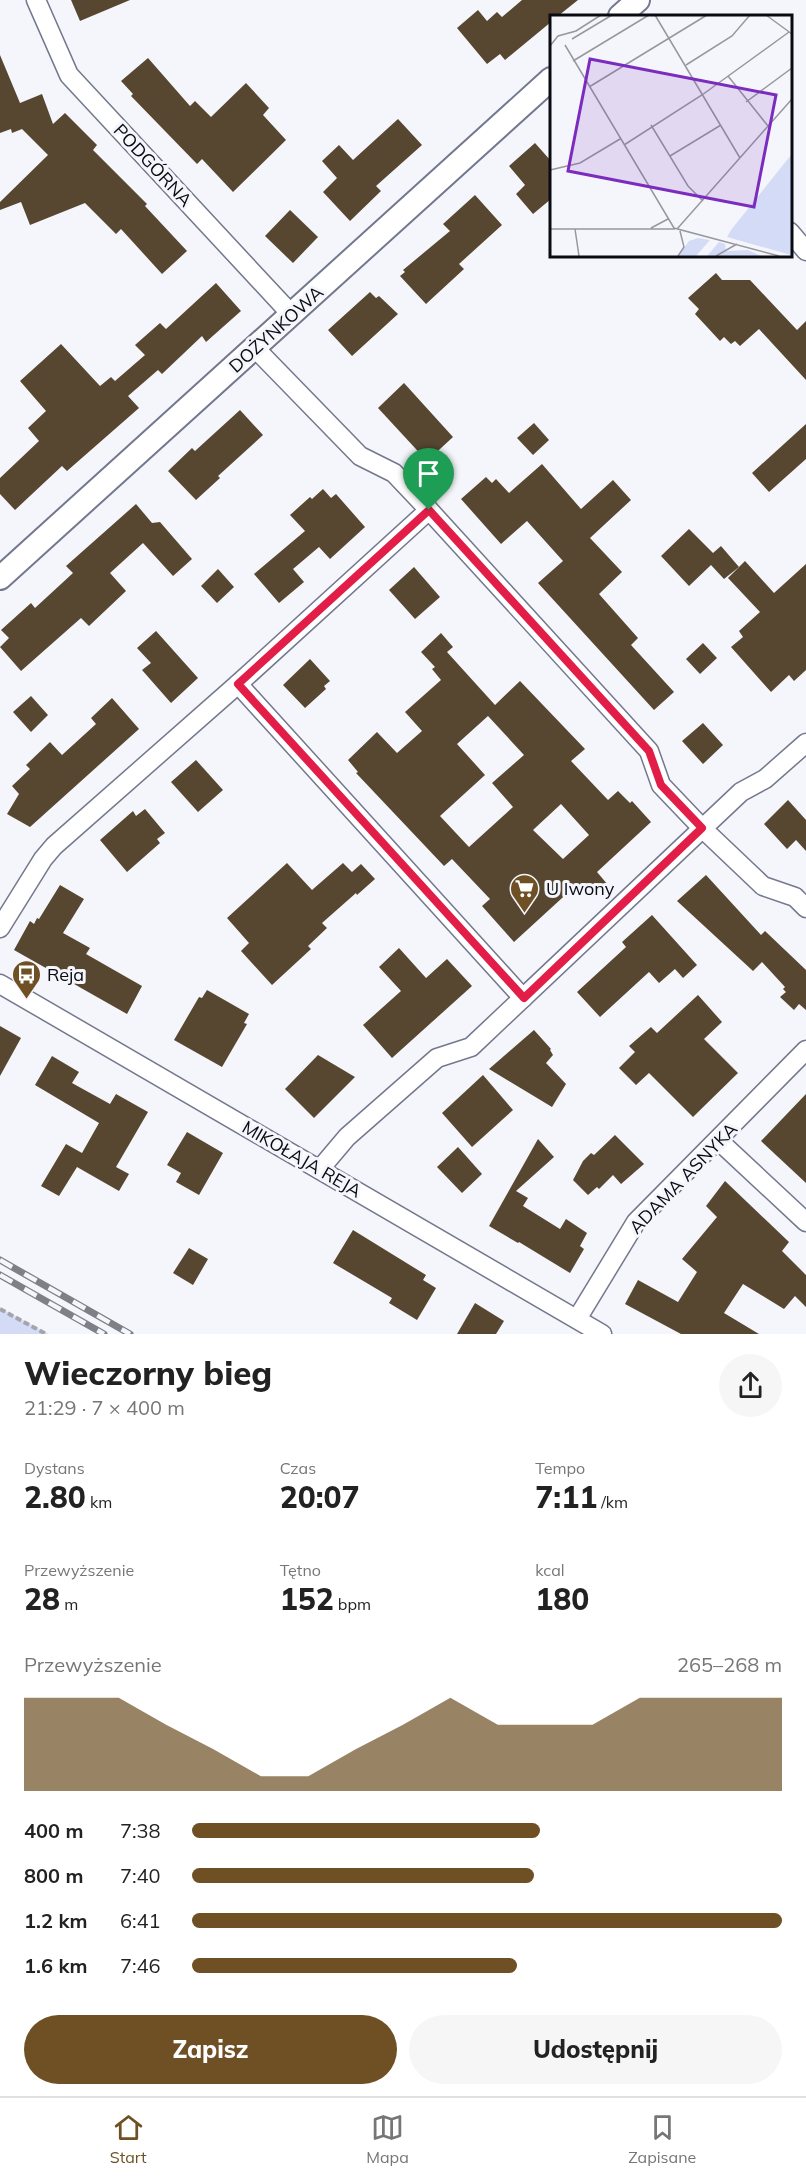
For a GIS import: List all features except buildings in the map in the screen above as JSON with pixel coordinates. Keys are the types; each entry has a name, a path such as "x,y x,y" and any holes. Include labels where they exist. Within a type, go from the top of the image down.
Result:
{"street":[{"name":"PODGÓRNA","path":"36,0 69,75 292,315"},
{"path":"621,15 638,0"},
{"name":"DOŻYNKOWA","path":"0,578 550,80"},
{"path":"791,234 806,250"},
{"path":"255,348 360,456 394,473 429,510 649,751 661,785 702,828 763,886 795,897 806,908"},
{"path":"0,928 43,859 54,846 238,684 429,510"},
{"path":"238,684 524,998"},
{"path":"320,1169 347,1137 437,1058 471,1047 741,792 765,779 806,743"},
{"name":"MIKOŁAJA REJA","path":"0,984 603,1334"},
{"name":"ADAMA ASNYKA","path":"577,1319 636,1222 806,1050"},
{"path":"718,1140 806,1222"}],"path":[{"path":"0,1309 46,1334"}],"shaded area":[{"path":"0,1308 49,1334 0,1334"}],"railway":[{"path":"0,1260 130,1334"},
{"path":"0,1275 104,1334"}],"place":[{"name":"U Iwony","path":"525,914"},
{"name":"Reja","path":"26,1000"}],"route":[{"path":"429,510 649,751 661,785 702,828 524,998 238,684 429,510"}]}
